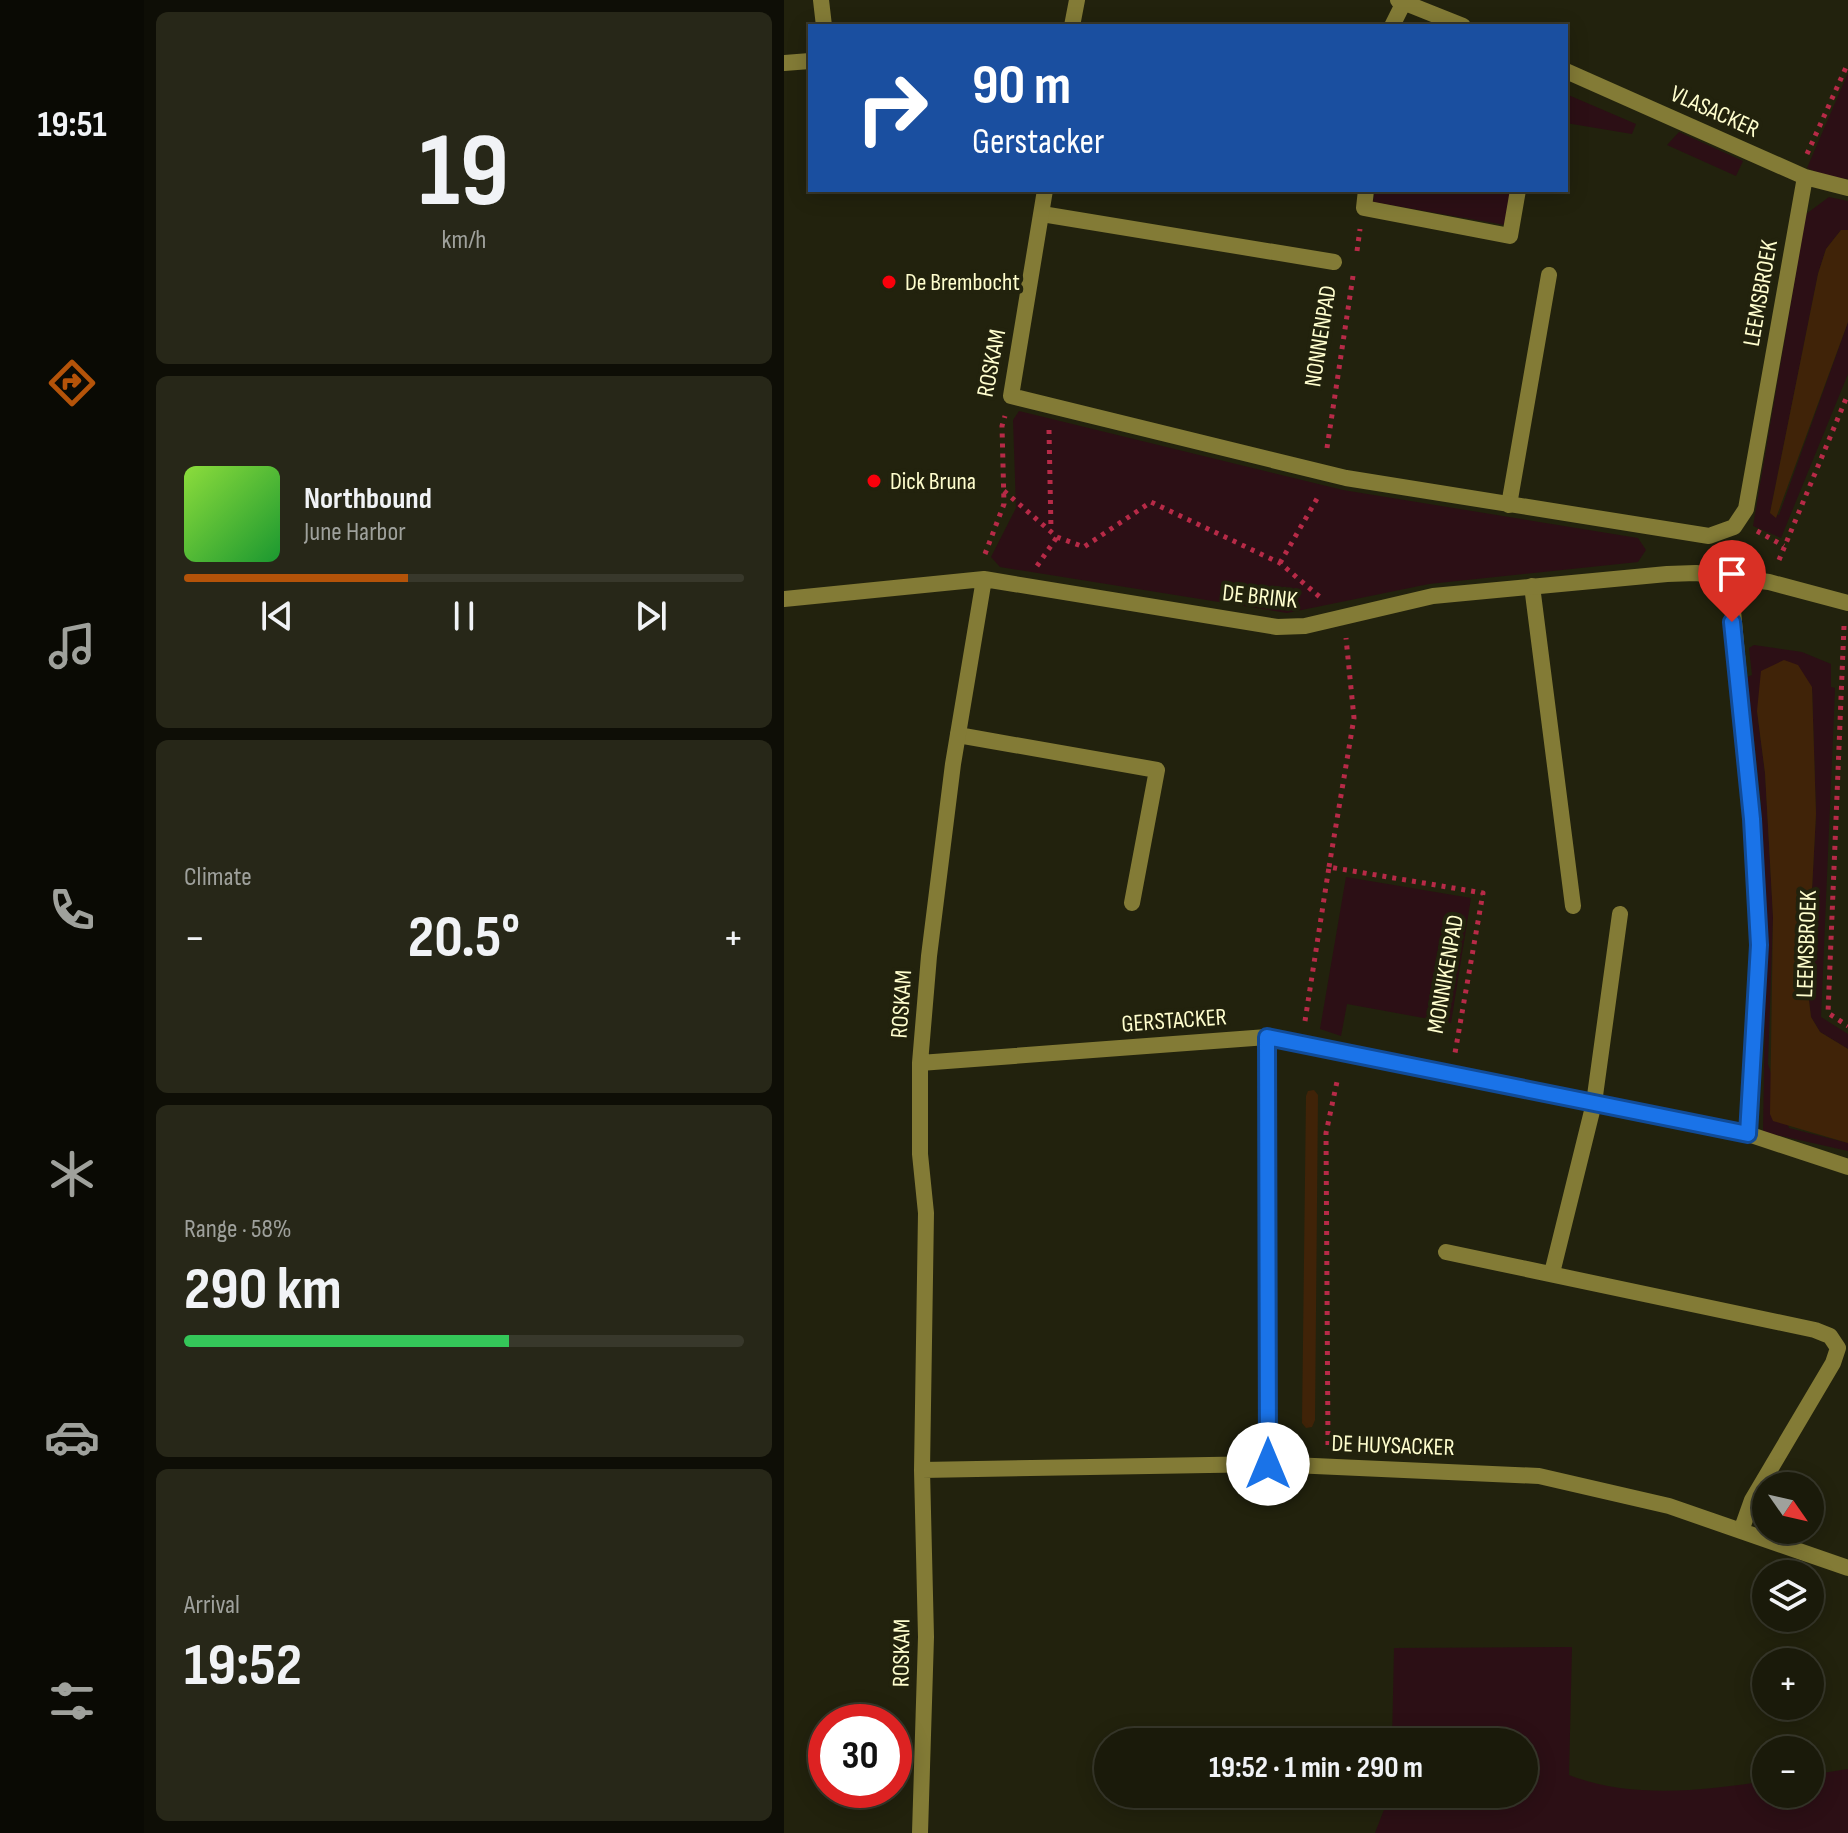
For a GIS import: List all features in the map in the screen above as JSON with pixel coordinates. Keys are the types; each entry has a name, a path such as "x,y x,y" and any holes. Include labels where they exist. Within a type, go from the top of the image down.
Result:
{"street":[{"path":"821,0 824,24"},
{"path":"1072,24 1077,0"},
{"path":"1398,0 1405,0 1459,24"},
{"path":"1393,24 1405,0"},
{"path":"784,63 808,61"},
{"name":"VLASACKER","path":"1568,72 1805,177 1848,188"},
{"name":"LEEMSBROEK","path":"1509,505 1709,536 1726,532 1740,522 1746,509 1805,177"},
{"name":"ROSKAM","path":"1011,396 1045,192"},
{"path":"1366,192 1364,208 1510,236 1518,192"},
{"path":"1042,214 1334,262"},
{"path":"1011,396 1346,478 1509,505 1549,275"},
{"name":"DE BRINK","path":"784,599 984,579 1277,627 1305,626 1433,596 1667,574 1769,582 1848,603"},
{"name":"LEEMSBROEK","path":"1730,578 1752,819 1759,945 1748,1134"},
{"name":"ROSKAM","path":"920,1833 926,1637 922,1470 926,1213 920,1154 920,1063 929,956 958,735 984,579"},
{"path":"1532,586 1573,906"},
{"path":"958,735 1157,770 1132,903"},
{"path":"1552,1273 1594,1103 1620,914"},
{"path":"1267,1037 1268,1464"},
{"name":"GERSTACKER","path":"920,1063 1267,1037 1748,1134 1848,1167"},
{"path":"1446,1252 1815,1330 1830,1336 1838,1348 1833,1363 1752,1500 1741,1531"},
{"name":"DE HUYSACKER","path":"922,1470 1268,1464 1539,1476 1669,1506 1848,1568"}],"path":[{"path":"1805,177 1802,167 1848,63"},
{"name":"NONNENPAD","path":"1280,563 1323,486 1364,208"},
{"path":"1769,582 1848,394"},
{"name":"ROSKAM","path":"984,579 985,555 1004,504 1002,426 1011,396"},
{"path":"1049,405 1051,530"},
{"path":"1004,491 1057,537 1084,547 1151,502 1280,563 1343,617 1354,718 1301,1043"},
{"name":"LEEMSBROEK","path":"1848,614 1842,645 1828,1013 1848,1026"},
{"name":"MONNIKENPAD","path":"1329,867 1483,893 1452,1074"},
{"path":"1328,1466 1326,1133 1344,1052"}],"shaded area":[{"path":"1848,73 1848,179 1829,177 1807,168"},
{"path":"1568,95 1636,124 1632,134 1568,123"},
{"path":"1679,132 1743,161 1736,176 1667,145"},
{"path":"1375,192 1511,192 1505,225 1373,202"},
{"path":"1829,197 1848,201 1848,230 1841,230 1826,249 1818,274 1770,513 1779,515 1848,322 1848,374 1781,538 1753,526 1806,214"},
{"path":"1841,230 1848,230 1848,322 1776,518 1770,513 1818,274 1826,249"},
{"path":"1019,411 1343,490 1638,538 1646,550 1638,562 1429,584 1287,613 1000,567 991,557 1016,508 1013,420"},
{"path":"1754,645 1802,652 1831,664 1831,687 1835,688 1821,1017 1848,1034 1848,1049 1820,1032 1811,1017 1807,984 1816,814 1812,687 1757,711 1765,773 1773,917 1768,1064 1789,1128 1848,1143 1848,1151 1763,1132 1766,941 1761,803 1747,677 1752,675 1749,648"},
{"path":"1784,660 1798,665 1812,687 1816,814 1807,984 1811,1017 1820,1032 1848,1049 1848,1143 1773,1121 1770,1114 1773,917 1765,773 1757,711 1761,671"},
{"path":"1346,877 1471,898 1451,1023 1347,1004 1341,1036 1320,1029"},
{"path":"1314,1090 1318,1095 1315,1420 1312,1427 1306,1428 1302,1423 1306,1096 1308,1091"},
{"path":"1572,1647 1569,1775 1593,1783 1642,1790 1692,1790 1752,1783 1752,1808 1824,1808 1824,1773 1848,1769 1848,1833 1375,1833 1385,1808 1538,1808 1538,1728 1392,1728 1394,1648"}],"place":[{"name":"De Brembocht","path":"889,282"},
{"name":"Dick Bruna","path":"874,481"}],"route":[{"path":"1268,1464 1267,1037 1748,1134 1759,945 1752,819 1732,622"}]}
